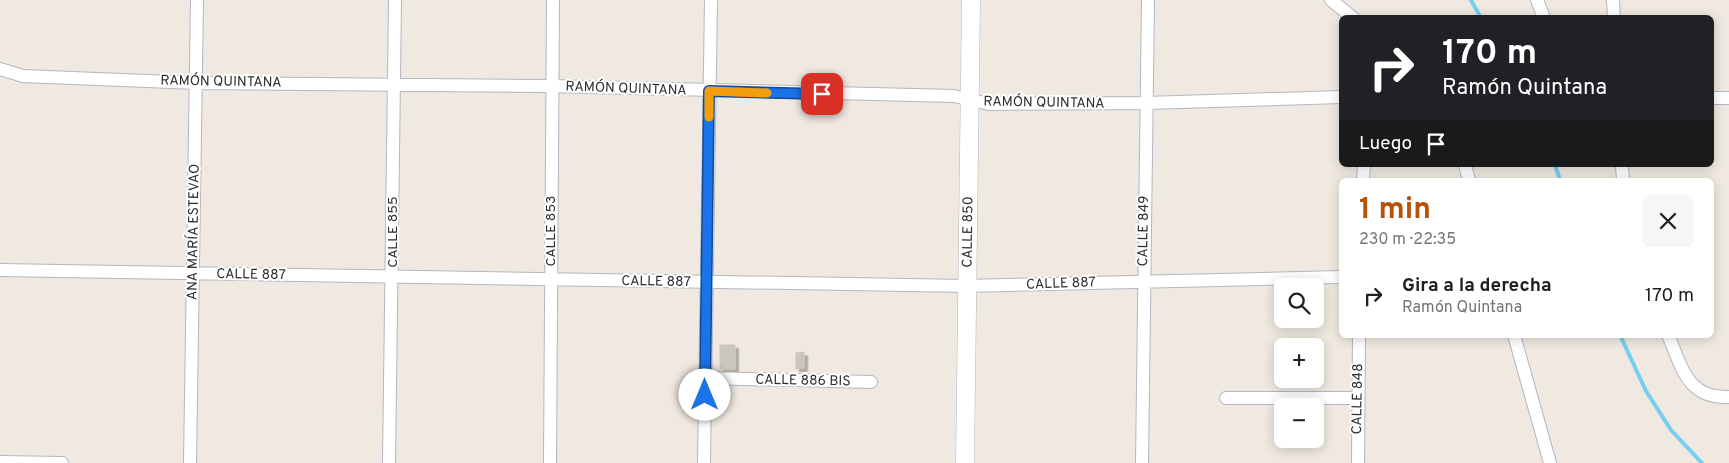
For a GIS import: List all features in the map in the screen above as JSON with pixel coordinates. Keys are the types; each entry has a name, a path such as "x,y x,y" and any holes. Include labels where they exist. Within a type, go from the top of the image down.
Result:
{"main road":[{"name":"CALLE 850","path":"965,463 971,0"}],"street":[{"name":"ANA MARÍA ESTEVAO","path":"190,463 197,0"},
{"name":"CALLE 855","path":"389,463 393,278 395,0"},
{"name":"CALLE 853","path":"550,463 550,86 553,0"},
{"path":"704,463 711,0"},
{"name":"CALLE 849","path":"1142,463 1148,0"},
{"path":"1331,0 1348,15"},
{"path":"1537,0 1543,15"},
{"path":"1614,0 1614,15"},
{"name":"RAMÓN QUINTANA","path":"0,69 23,76 196,83 550,86 954,96 989,104 1146,104 1339,98"},
{"path":"1714,98 1729,98"},
{"name":"CALLE 887","path":"0,270 966,286 1339,277"},
{"name":"CALLE 848","path":"1358,463 1359,338"},
{"path":"1515,338 1550,463"},
{"path":"1669,338 1690,382 1708,396 1729,397"},
{"name":"CALLE 886 BIS","path":"706,378 871,382"},
{"path":"1226,398 1357,398"},
{"path":"0,462 62,463"}],"building":[{"path":"720,345 735,345 735,369 720,369"},
{"path":"804,352 804,368 796,369 796,353"}],"waterway":[{"path":"1471,0 1479,15"},
{"path":"1556,167 1559,178"},
{"path":"1621,338 1646,391 1671,430 1702,463"}],"slow traffic":[{"path":"709,117 709,91 767,93"}],"route":[{"path":"705,395 709,91 822,94"}]}
